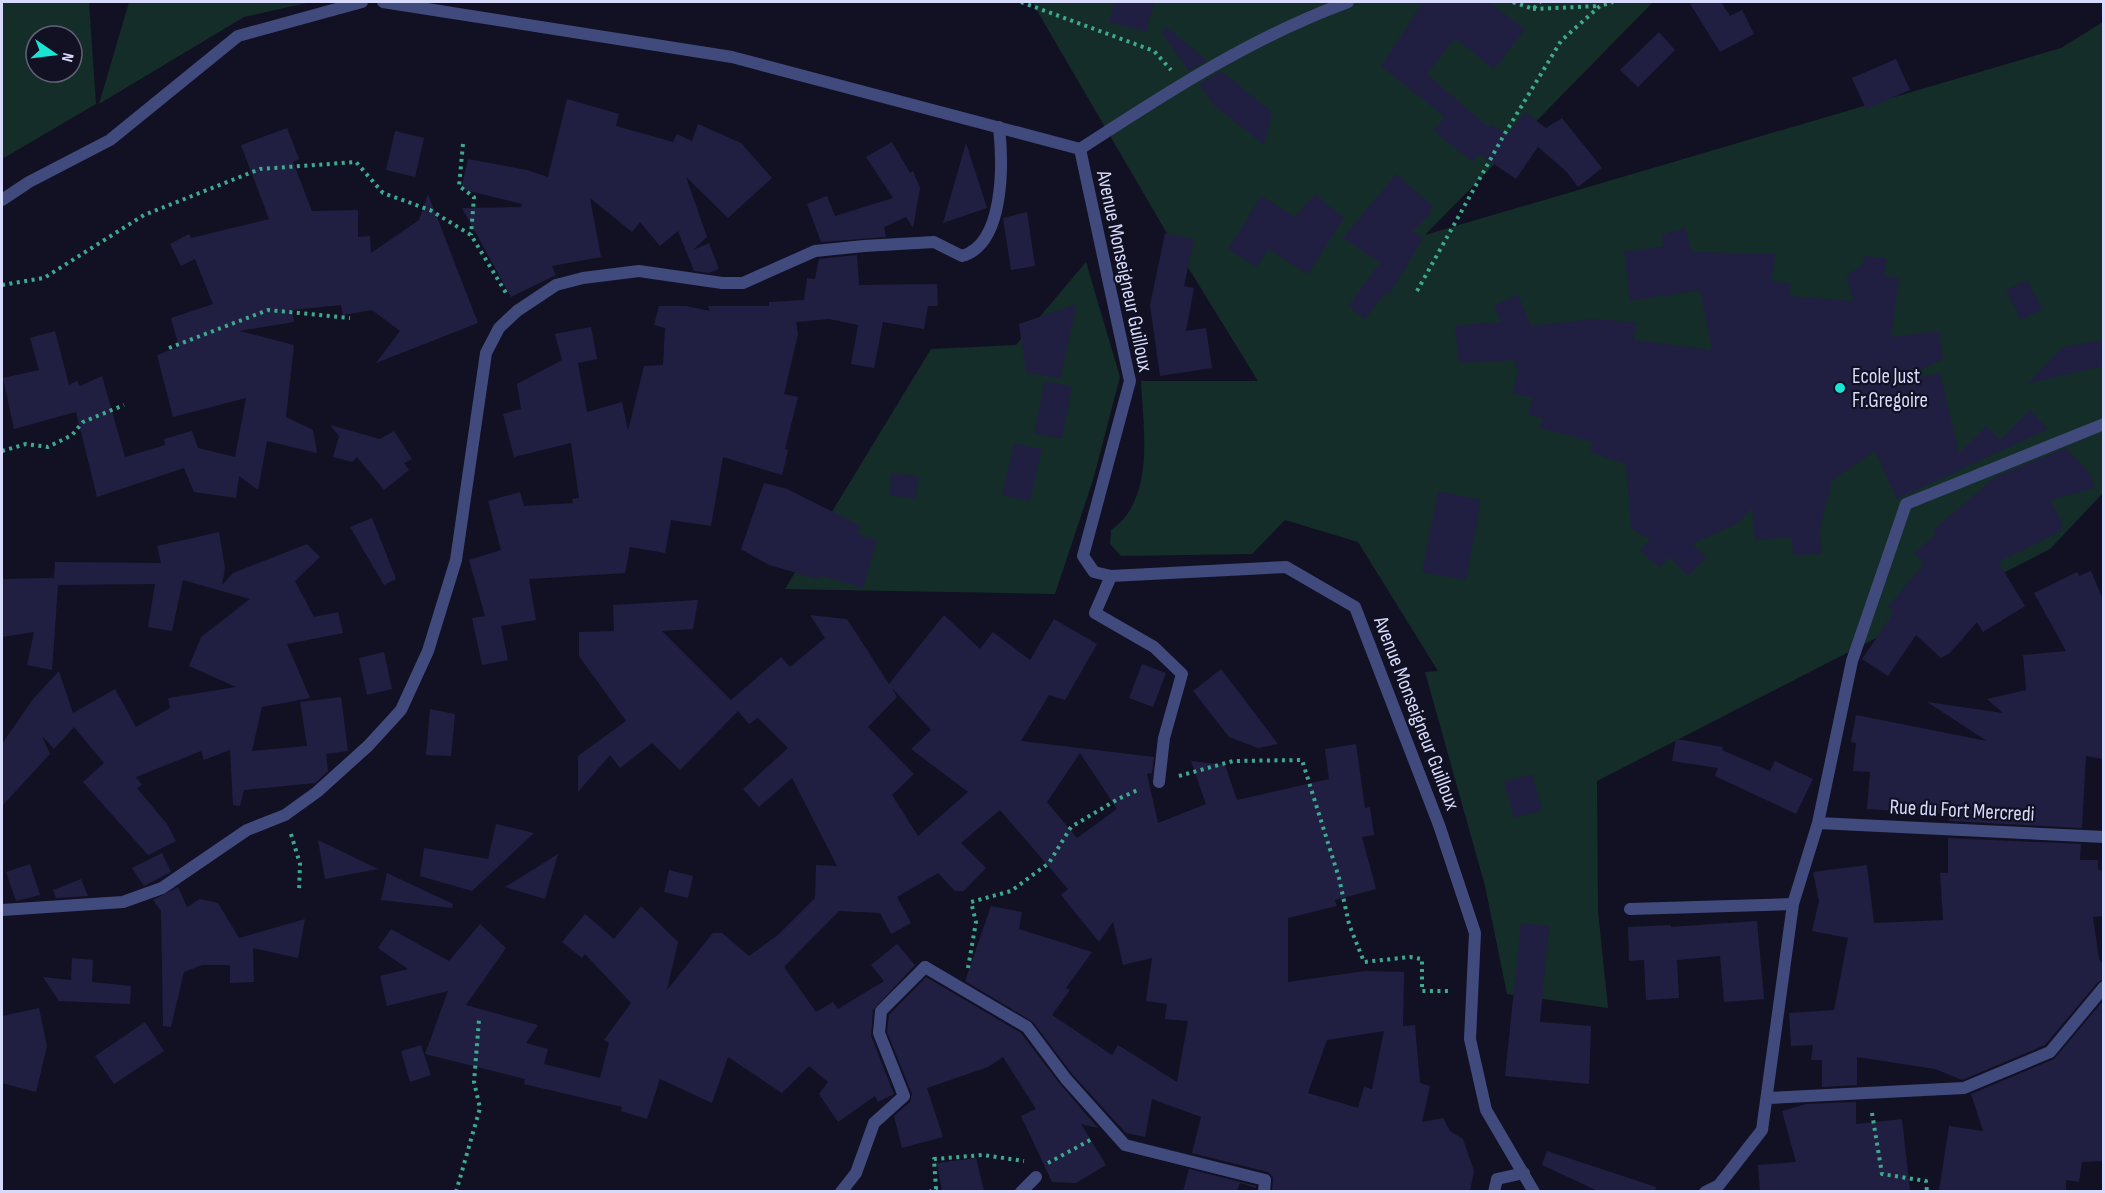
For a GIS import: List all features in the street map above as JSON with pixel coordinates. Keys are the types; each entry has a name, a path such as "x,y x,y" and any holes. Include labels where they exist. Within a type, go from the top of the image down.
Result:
{"street":[{"path":"2,200 29,182 110,140 238,36 362,2"},
{"name":"Avenue Monseigneur Guilloux","path":"383,2 732,57 1080,148 1130,381 1083,556 1094,572 1111,576 1286,567 1355,607 1439,825 1475,933 1470,1039 1486,1110 1534,1191"},
{"path":"1080,148 1182,82 1302,19 1348,2"},
{"path":"2,910 123,902 162,888 247,830 285,815 317,792 368,746 401,710 428,651 456,560 486,353 499,328 517,311 556,285 583,278 639,271 722,283 743,283 815,251 934,242 962,256 975,253 984,243 995,211 1003,165 999,127"},
{"path":"1705,1191 1719,1185 1762,1130 1793,904 1818,823 1852,661 1906,504 2103,424"},
{"path":"1111,576 1095,613 1154,647 1182,674 1164,738 1159,782"},
{"name":"Rue du Fort Mercredi","path":"1818,823 2103,837"},
{"path":"1630,909 1793,904"},
{"path":"841,1191 856,1173 874,1124 904,1096 879,1033 881,1011 925,967 1027,1027 1108,1129 1125,1145 1265,1180 1264,1191"},
{"path":"1768,1098 1964,1088 2050,1052 2103,987"},
{"path":"1494,1191 1497,1179 1524,1173"},
{"path":"1021,1191 1036,1177"}],"path":[{"path":"1021,2 1154,51 1182,82"},
{"path":"1513,2 1533,9 1600,6 1613,2"},
{"path":"1533,9 1540,2"},
{"path":"1417,291 1561,41 1600,6"},
{"path":"463,144 459,186 474,197 471,235"},
{"path":"2,285 44,278 144,215 268,167 357,162 383,193 430,210 471,235 517,311"},
{"path":"169,348 268,310 350,318"},
{"path":"2,452 26,444 48,447 72,435 83,422 124,405"},
{"path":"961,989 972,949 976,922 971,902 1011,891 1049,863 1071,827 1118,799 1159,782 1233,761 1302,760 1339,878 1349,924 1364,962 1410,957 1422,959 1422,991 1472,989"},
{"path":"285,815 300,864 299,892"},
{"path":"456,1191 480,1108 474,1082 479,1020"},
{"path":"1869,1093 1882,1174 1926,1181 1927,1191"},
{"path":"929,1191 936,1189 934,1159 998,1155 1023,1160 1036,1177 1053,1159 1077,1149 1108,1129"}],"green space":[{"path":"2,2 89,2 96,104 2,159"},
{"path":"129,2 311,2 244,17 99,104"},
{"path":"1032,2 1653,2 1425,235 2061,48 2103,22 2103,493 2050,549 1597,781 1598,911 1608,1008 1507,994 1485,886 1425,672 1438,671 1358,542 1285,520 1252,554 1121,556 1110,544 1111,530 1125,517 1135,500 1141,482 1144,441 1141,381 1258,381 1165,230"},
{"path":"1086,262 1120,377 1093,480 1055,594 785,589 931,349 1016,345"}],"building":[{"path":"1114,2 1154,2 1146,32 1109,22"},
{"path":"1423,2 1489,2 1525,29 1494,69 1455,38 1427,74 1489,128 1491,124 1508,134 1525,112 1546,128 1562,118 1602,168 1578,187 1567,172 1538,147 1516,179 1479,154 1472,162 1433,130 1445,117 1381,66"},
{"path":"1689,2 1721,2 1730,16 1742,10 1754,34 1720,52"},
{"path":"1166,27 1207,60 1189,71 1161,32"},
{"path":"1659,32 1675,50 1638,87 1620,70"},
{"path":"1896,59 1910,90 1866,109 1852,78"},
{"path":"1221,71 1272,112 1264,145 1214,105 1199,84"},
{"path":"567,99 619,114 616,126 673,142 677,134 692,141 698,124 741,143 772,178 728,218 686,177 707,237 693,250 709,243 719,269 709,273 694,271 678,231 660,246 640,222 632,232 590,198 601,257 552,266 556,275 511,297 462,208 521,207 522,204 461,189 468,159 527,170 548,177"},
{"path":"287,128 299,159 293,162 312,211 358,210 358,237 370,236 371,253 419,220 428,194 478,323 376,363 400,331 372,310 343,315 341,305 292,310 294,322 239,331 294,345 286,417 313,430 317,453 267,441 258,490 239,476 236,498 194,492 184,468 97,497 76,412 14,429 3,378 39,370 30,338 55,331 69,385 77,381 80,386 102,376 125,457 165,445 164,439 192,431 198,448 235,457 246,398 173,417 157,355 179,347 171,318 213,304 195,259 181,266 170,244 189,234 191,238 269,219 241,145"},
{"path":"395,131 424,138 415,177 386,170"},
{"path":"892,142 910,173 913,171 920,188 913,228 906,217 884,227 886,237 821,242 807,204 827,196 835,216 893,198 866,157"},
{"path":"966,143 987,208 943,223"},
{"path":"1396,174 1433,206 1430,210 1432,212 1412,232 1423,238 1389,295 1387,291 1365,319 1348,306 1380,263 1343,238"},
{"path":"1315,194 1344,218 1308,274 1268,249 1257,267 1228,249 1261,196 1295,217"},
{"path":"1027,212 1035,266 1011,270 1003,218"},
{"path":"1685,228 1692,252 1776,254 1771,281 1791,284 1789,296 1854,301 1846,276 1863,264 1863,256 1887,258 1884,276 1899,278 1891,337 1939,331 1943,359 1920,370 1922,377 1940,373 1959,453 1986,426 2000,440 2030,410 2048,429 1897,499 1875,451 1832,480 1820,529 1821,554 1793,555 1792,537 1755,540 1752,508 1738,523 1692,544 1706,557 1688,576 1669,557 1660,568 1640,551 1650,539 1631,529 1626,464 1590,452 1593,442 1540,428 1542,418 1528,415 1532,398 1512,393 1519,368 1515,368 1516,360 1459,363 1455,326 1501,322 1494,305 1518,295 1531,326 1593,319 1636,322 1634,340 1712,350 1700,290 1630,301 1624,252 1664,246 1661,235"},
{"path":"1165,233 1194,239 1184,286 1194,288 1186,331 1206,328 1212,368 1160,376 1150,305"},
{"path":"857,255 859,285 937,284 938,306 928,306 924,329 883,322 874,368 851,364 858,325 829,319 796,322 798,334 784,394 798,397 785,449 788,450 782,475 723,457 711,526 671,520 665,553 630,547 625,573 529,579 536,620 501,626 508,660 482,665 472,618 485,616 469,560 501,550 488,501 520,492 524,506 573,503 572,499 579,498 571,443 514,457 503,414 521,409 517,384 562,360 555,334 591,327 597,359 578,363 587,412 622,402 628,431 644,366 663,365 665,328 654,325 659,306 686,306 710,311 708,306 769,306 769,302 804,300 807,278 815,279 819,259"},
{"path":"2027,280 2042,309 2021,320 2006,290"},
{"path":"1077,304 1060,379 1026,372 1019,324"},
{"path":"2103,340 2103,366 2027,384 2063,347"},
{"path":"1045,381 1072,386 1062,439 1034,433"},
{"path":"330,425 380,439 394,431 412,459 404,463 409,470 384,490 357,457 352,462 333,457 339,436"},
{"path":"1014,443 1042,449 1030,501 1002,495"},
{"path":"2066,448 2090,474 2094,488 2050,500 2061,521 2061,531 1998,562 2025,606 1983,632 1977,622 1950,653 1941,658 1916,635 1888,676 1862,659 1894,612 1888,607 1924,563 1914,553 1936,534 1933,530 1995,477"},
{"path":"892,473 919,477 915,499 889,495"},
{"path":"764,483 787,489 861,526 857,534 877,540 863,588 818,575 821,580 769,565 741,549"},
{"path":"1438,491 1481,500 1466,580 1422,572"},
{"path":"372,518 396,579 384,585 350,527"},
{"path":"219,532 225,568 222,585 233,573 307,544 320,557 295,581 314,617 338,612 343,633 287,644 310,698 262,707 252,751 307,746 300,702 341,697 348,751 326,754 328,771 315,783 244,790 240,806 233,805 230,750 204,760 201,751 136,777 142,785 137,788 167,824 176,841 148,855 83,782 104,763 74,727 54,749 42,736 50,754 2,806 2,744 33,699 59,671 73,713 115,689 136,727 170,708 168,698 236,687 189,666 201,637 250,599 183,580 172,631 148,627 155,584 58,585 52,670 27,665 34,632 2,637 2,579 54,578 55,562 161,563 157,546"},
{"path":"2091,571 2103,600 2103,759 2086,756 2082,828 1949,821 1949,814 1867,809 1870,772 1853,771 1856,743 1851,742 1856,715 1987,741 1927,702 2003,713 1987,699 2026,690 2023,655 2066,651 2034,593 2077,572 2079,576"},
{"path":"698,600 693,629 662,631 731,700 781,657 790,667 825,638 810,615 847,619 889,684 944,615 980,649 993,632 1030,660 1054,619 1097,644 1065,700 1049,695 1021,741 1154,757 1152,773 1147,774 1158,823 1206,804 1191,761 1225,765 1237,800 1329,779 1325,749 1356,744 1365,808 1370,807 1374,835 1362,837 1376,889 1335,900 1337,906 1288,918 1288,982 1365,971 1404,972 1403,1026 1415,1025 1420,1083 1430,1086 1422,1122 1443,1118 1450,1131 1463,1139 1474,1171 1470,1191 1272,1191 1273,1177 1268,1172 1192,1153 1201,1117 1152,1099 1145,1137 1126,1133 1072,1074 1033,1022 965,981 991,906 1022,912 1019,929 1092,952 1066,988 1070,990 1052,1015 1112,1055 1118,1045 1177,1082 1188,1021 1165,1019 1167,1004 1146,1001 1152,958 1123,965 1113,922 1099,942 1061,895 1068,889 1000,810 961,843 986,868 964,891 955,891 938,873 897,897 911,923 891,934 880,913 839,911 784,967 816,1012 833,1002 838,1009 884,981 871,965 897,944 915,965 873,1010 871,1036 894,1094 878,1102 875,1096 838,1122 819,1094 828,1082 809,1066 782,1093 728,1057 712,1103 660,1079 647,1119 621,1111 622,1107 524,1084 525,1079 425,1054 448,991 387,1006 380,976 408,969 378,948 391,929 449,961 480,924 506,948 466,1005 538,1025 526,1043 548,1049 544,1064 600,1078 609,1043 604,1040 631,1003 585,954 582,958 562,942 585,914 614,939 641,906 678,942 667,990 713,933 722,933 749,956 778,935 815,898 816,865 837,866 792,778 759,807 743,789 788,748 758,718 749,724 738,711 680,770 652,743 620,768 610,755 578,792 578,756 626,721 579,656 579,632 614,631 613,605","holes":["892,688 931,730 911,749 968,792 918,836 892,795 914,774 868,727 897,697","1080,753 1117,809 1077,838 1047,802","1384,1031 1372,1089 1364,1087 1358,1108 1308,1093 1327,1040"]},
{"path":"384,652 392,689 367,695 359,658"},
{"path":"1142,664 1166,673 1153,707 1129,698"},
{"path":"1221,669 1278,744 1258,748 1229,737 1193,691"},
{"path":"430,709 455,714 451,756 426,755"},
{"path":"1676,739 1723,747 1722,750 1770,771 1775,761 1813,779 1796,814 1715,776 1718,768 1672,761"},
{"path":"1532,774 1542,810 1514,818 1504,782"},
{"path":"496,824 534,833 472,891 420,876 424,848 488,859"},
{"path":"1948,838 2081,844 2080,860 2098,860 2098,869 2103,871 2103,916 2093,917 2099,959 2103,965 2103,979 2045,1045 1962,1080 1935,1069 1857,1057 1857,1085 1822,1087 1822,1060 1811,1060 1813,1045 1791,1046 1789,1013 1834,1010 1848,938 1812,931 1819,901 1813,872 1867,865 1874,923 1943,920 1940,873 1948,873"},
{"path":"318,840 378,869 325,879"},
{"path":"162,853 171,872 144,886 132,868"},
{"path":"558,854 545,899 505,887"},
{"path":"30,864 40,895 16,901 6,872"},
{"path":"669,870 693,876 688,898 664,892"},
{"path":"387,873 453,904 452,908 381,900"},
{"path":"81,879 88,896 56,898 53,890"},
{"path":"178,887 187,907 200,899 218,903 239,938 305,919 298,958 253,948 254,982 230,983 230,965 202,965 184,972 171,1027 163,1026 161,911 153,900"},
{"path":"1757,921 1764,999 1724,1002 1720,956 1677,960 1679,998 1646,1000 1644,960 1629,961 1628,927 1671,925 1671,927"},
{"path":"1521,923 1549,926 1540,1022 1591,1026 1589,1084 1505,1076"},
{"path":"72,958 93,960 92,982 131,986 130,1004 59,1001 43,977 71,980"},
{"path":"926,977 1021,1033 1060,1084 1098,1128 1081,1124 1106,1165 1076,1183 1052,1182 1021,1116 1036,1109 1003,1057 988,1067 927,1088 943,1137 902,1148 894,1116 910,1102 912,1094 887,1032 889,1015"},
{"path":"2103,1001 2103,1161 2082,1162 2079,1182 2066,1180 2066,1191 1939,1191 1949,1126 1983,1131 1971,1094 2054,1059"},
{"path":"39,1008 47,1046 36,1092 2,1083 2,1016"},
{"path":"145,1022 164,1051 114,1084 95,1056"},
{"path":"421,1045 431,1075 410,1082 401,1051"},
{"path":"1856,1102 1856,1124 1902,1119 1910,1191 1760,1191 1758,1165 1796,1162 1782,1111 1806,1104"},
{"path":"1547,1151 1656,1187 1655,1191 1598,1191 1542,1165"},
{"path":"976,1158 984,1191 942,1191 937,1163"},
{"path":"1189,1169 1256,1186 1256,1188 1240,1183 1237,1191 1183,1191"}],"place":[{"name":"Ecole Just Fr.Gregoire","path":"1840,388"}]}
